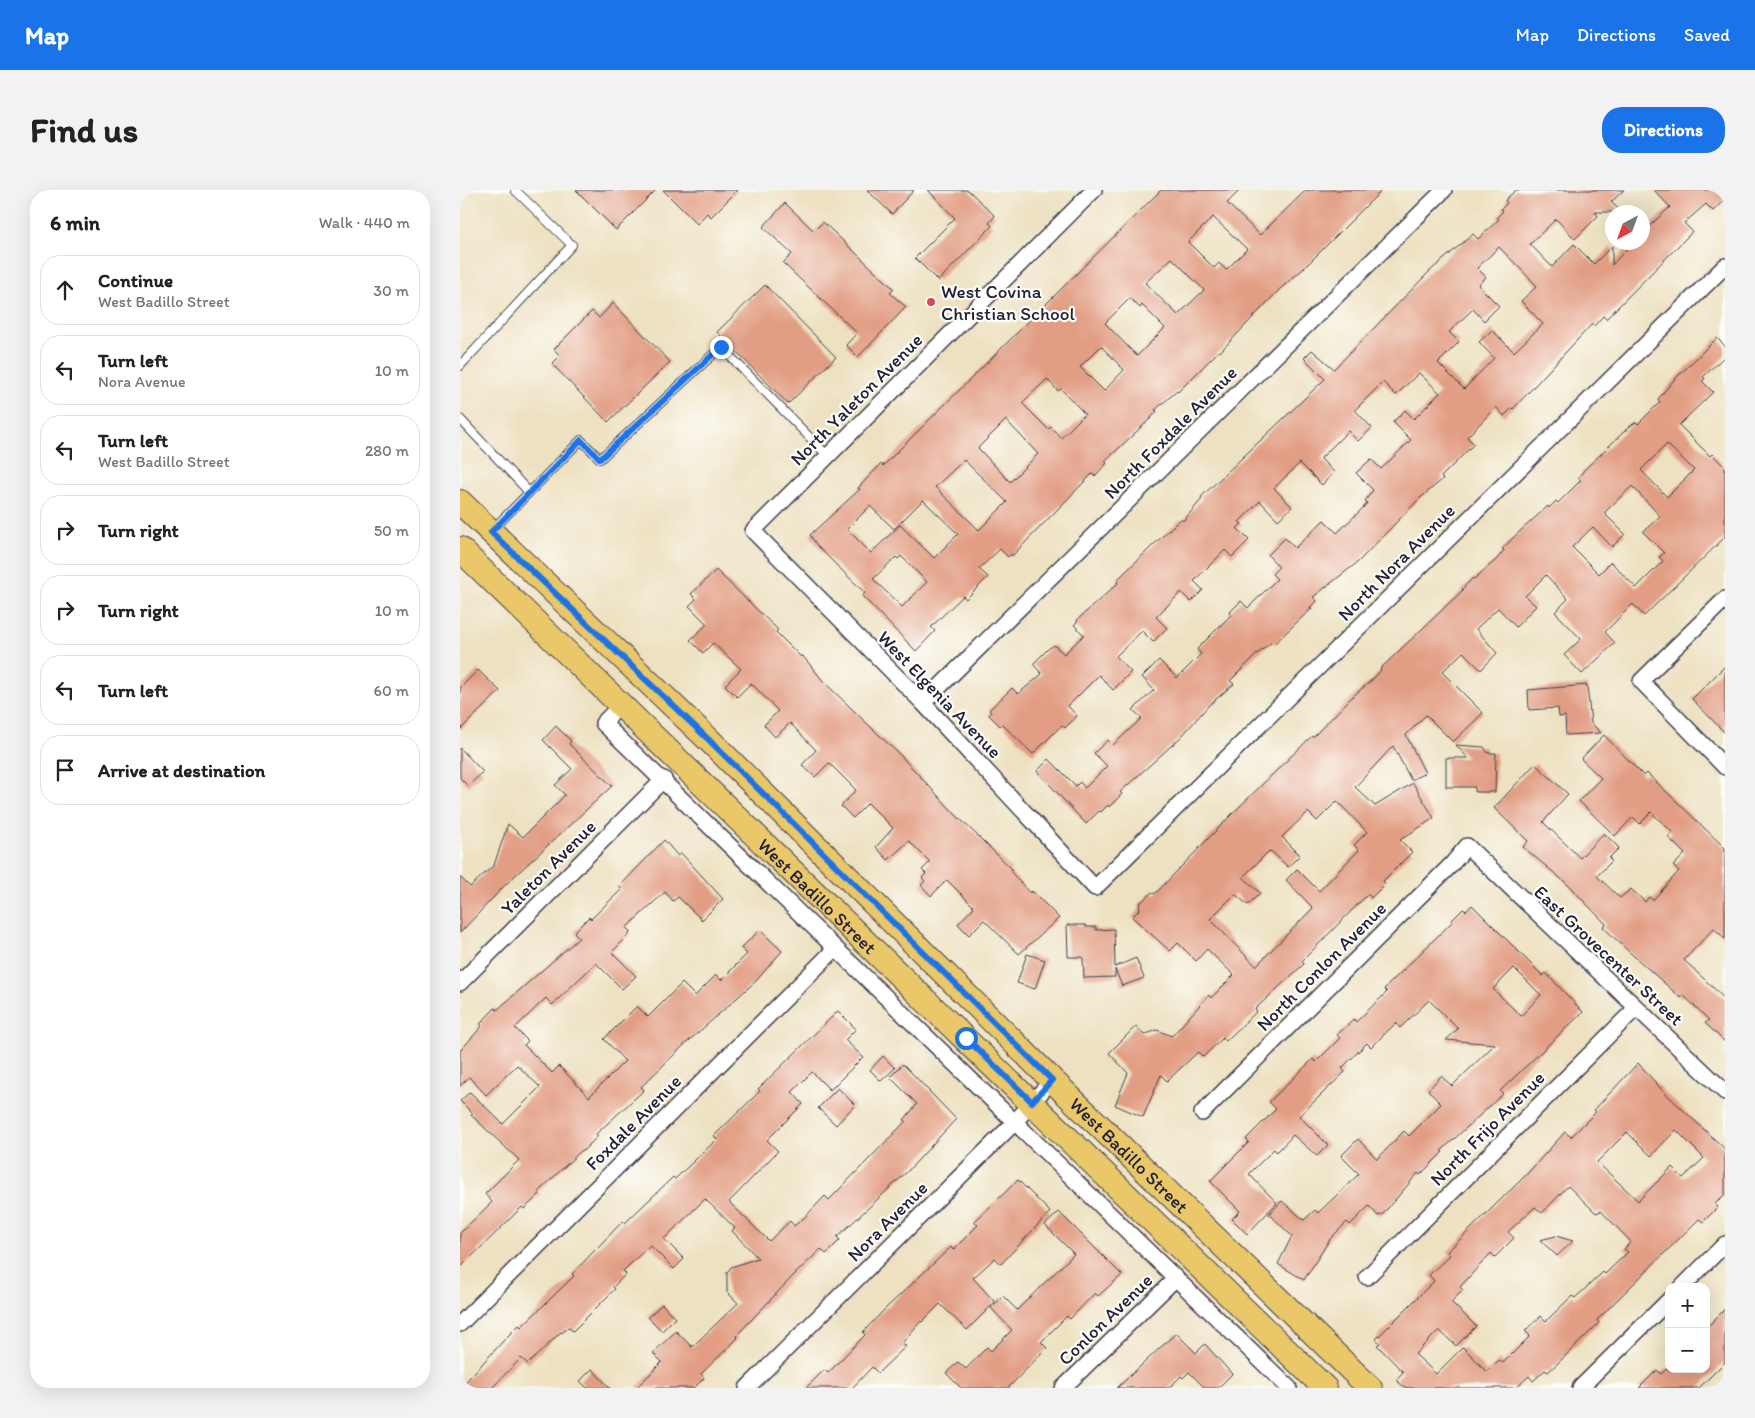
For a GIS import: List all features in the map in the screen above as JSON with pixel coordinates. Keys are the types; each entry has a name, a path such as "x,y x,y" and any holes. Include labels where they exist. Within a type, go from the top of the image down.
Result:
{"main road":[{"name":"West Badillo Street","path":"460,502 708,739 1052,1080 1370,1388"},
{"name":"West Badillo Street","path":"460,549 1325,1388"}],"street":[{"name":"North Yaleton Avenue","path":"753,531 1094,190"},
{"name":"North Foxdale Avenue","path":"923,703 1444,190"},
{"name":"North Nora Avenue","path":"1095,888 1725,266"},
{"name":"West Elgenia Avenue","path":"753,531 923,703 1095,888"},
{"path":"1725,599 1641,681 1725,767"},
{"path":"620,706 603,722 664,779 835,949 1289,1388"},
{"name":"Yaleton Avenue","path":"460,983 664,779"},
{"name":"East Grovecenter Street","path":"1466,846 1725,1092"},
{"name":"North Conlon Avenue","path":"1202,1113 1451,865 1466,846"},
{"name":"Foxdale Avenue","path":"460,1324 835,949"},
{"name":"North Frijo Avenue","path":"1367,1277 1636,1008"},
{"name":"Nora Avenue","path":"747,1388 1014,1123 1052,1080"},
{"path":"1686,1283 1725,1244"},
{"name":"Conlon Avenue","path":"1063,1388 1176,1278"},
{"path":"1580,1388 1665,1304"}],"lane":[{"path":"460,366 572,245 515,190"},
{"path":"491,532 581,440 600,459 721,347 828,456"},
{"path":"460,353 466,360"},
{"path":"460,419 529,492"}],"building":[{"path":"576,190 656,190 616,230"},
{"path":"663,190 738,190 711,217 707,213 697,224"},
{"path":"867,190 914,190 892,214"},
{"path":"928,190 968,190 995,216 989,223 992,226 938,281 915,258 955,218"},
{"path":"1161,190 1240,190 1227,203 1260,235 1306,190 1382,190 1302,270 1281,288 1220,352 1178,392 1155,410 1157,411 1150,419 1105,461 1107,463 1095,476 1092,474 1012,556 1011,554 1008,557 1000,549 979,569 988,577 966,599 963,596 931,627 935,631 916,651 862,596 865,593 818,547 810,535 860,489 858,488 881,464 883,466","holes":["1213,217 1247,249 1226,270 1219,263 1214,268 1188,242","1172,258 1204,290 1178,315 1145,283","1130,298 1140,308 1142,305 1165,328 1137,356 1105,323","1101,346 1124,370 1104,391 1080,367","1047,379 1058,391 1061,389 1085,414 1061,438 1051,427 1048,429 1022,403","1006,420 1038,454 1010,482 978,448","964,460 1007,502 979,530 935,487","923,500 958,534 934,558 900,525 871,553 847,529 870,506 894,529","901,556 927,582 902,607 873,579 896,557 898,559"]},
{"path":"1516,190 1624,190 1611,202 1614,205 1605,205 1605,212 1595,212 1598,216 1575,239 1556,219 1530,244 1552,267 1574,244 1594,264 1608,250 1612,250 1612,265 1626,250 1650,250 1650,226 1670,207 1654,190 1725,190 1725,199 1713,211 1706,204 1684,223 1692,231 1690,234 1606,319 1603,316 1594,326 1592,324 1513,409 1504,416 1496,407 1467,437 1474,444 1441,477 1443,479 1418,500 1358,562 1313,597 1317,601 1310,607 1312,608 1274,644 1272,642 1257,654 1230,681 1234,684 1209,705 1181,737 1120,792 1122,794 1109,807 1108,805 1101,812 1099,811 1086,824 1037,771 1049,759 1076,786 1080,782 1085,788 1107,766 1094,753 1108,740 1113,745 1142,718 1133,710 1154,690 1142,677 1159,660 1177,678 1201,654 1197,649 1231,615 1229,613 1241,601 1248,608 1277,579 1272,574 1279,567 1268,555 1285,538 1295,548 1324,520 1337,533 1363,508 1367,503 1365,501 1373,490 1356,473 1371,459 1381,469 1411,440 1393,422 1405,410 1414,419 1440,393 1419,373 1396,395 1383,382 1355,410 1372,428 1358,441 1348,431 1322,457 1321,459 1334,472 1322,485 1300,463 1274,488 1292,507 1278,520 1260,501 1239,522 1242,524 1237,528 1249,540 1232,557 1225,550 1194,581 1203,590 1191,602 1181,592 1156,617 1167,628 1153,642 1142,631 1116,656 1131,672 1113,690 1099,675 1068,706 1077,716 1065,728 1062,725 1033,754 1002,724 1000,726 989,715 991,712 989,710 1012,688 1018,694 1042,674 1033,664 1048,649 1054,645 1064,654 1084,635 1074,625 1077,620 1117,584 1118,579 1173,526 1181,519 1183,521 1202,499 1201,497 1325,379 1304,358 1312,350 1334,369 1430,271 1473,234 1478,239 1499,219 1497,217 1503,211 1501,209 1507,203 1505,200","holes":["1499,247 1537,286 1521,301 1543,324 1514,352 1492,330 1479,342 1494,358 1464,389 1438,363 1459,342 1449,332 1473,309 1484,321 1499,306 1478,285 1486,277 1477,268"]},
{"path":"785,203 814,231 823,222 894,289 890,293 906,307 858,357 846,345 857,333 783,263 792,254 763,227"},
{"path":"765,285 836,357 788,404 717,332"},
{"path":"613,303 670,362 608,422 552,364 560,356 554,349 592,311 599,318"},
{"path":"1717,338 1725,346 1725,356 1703,377 1705,379 1702,381 1713,392 1679,425 1710,456 1712,454 1725,467 1725,537 1644,616 1633,604 1605,632 1615,643 1582,674 1564,655 1581,639 1555,612 1568,599 1546,575 1525,596 1536,606 1516,627 1498,608 1476,629 1497,653 1481,670 1463,652 1442,672 1483,713 1453,742 1426,715 1406,735 1425,773 1411,780 1393,746 1355,787 1375,806 1413,783 1434,818 1400,840 1412,852 1383,881 1385,884 1371,898 1368,894 1302,961 1304,964 1255,1009 1257,1011 1226,1041 1223,1038 1203,1057 1198,1052 1167,1081 1161,1075 1143,1117 1115,1105 1128,1073 1109,1053 1136,1026 1144,1035 1157,1030 1172,1036 1209,995 1211,998 1234,975 1207,949 1196,961 1178,943 1170,951 1132,917 1140,909 1139,904 1152,892 1155,894 1232,814 1352,697 1373,679 1380,669 1463,590 1473,578 1497,559 1504,550 1502,549 1517,534 1548,506 1549,508 1556,501 1558,503 1581,480 1578,478 1584,470 1629,427 1636,422 1638,424 1660,402 1658,399 1673,381","holes":["1667,444 1694,470 1667,497 1641,470","1632,486 1660,516 1643,532 1664,553 1659,557 1663,561 1636,588 1611,562 1599,574 1572,547 1593,527 1612,547 1625,534 1604,513","1337,801 1367,832 1354,845 1359,850 1319,891 1297,869 1286,880 1313,908 1256,966 1210,919 1235,894 1248,905 1260,893 1243,877 1269,851 1288,867 1300,855 1282,837 1308,812 1317,821"]},
{"path":"716,570 778,630 776,632 801,657 802,655 824,682 901,756 956,815 1012,869 1010,871 1030,893 1032,891 1059,918 1019,954 984,920 969,935 958,924 974,907 947,880 931,896 921,885 925,881 922,878 926,874 922,870 930,862 909,841 888,860 876,847 893,828 868,803 853,818 841,806 856,790 829,763 815,777 802,765 816,750 790,723 775,737 764,725 778,711 751,683 737,697 725,685 741,669 713,643 703,653 690,640 707,624 689,606 696,599 691,594"},
{"path":"1725,666 1725,733 1692,699"},
{"path":"478,670 500,691 460,730 460,688"},
{"path":"1587,685 1591,723 1601,733 1566,735 1565,716 1559,717 1558,708 1529,710 1528,690"},
{"path":"556,726 571,741 569,744 612,786 506,884 460,933 460,877 470,887 494,865 508,824 523,837 565,795 555,785 572,769 543,740"},
{"path":"1604,735 1644,776 1647,773 1725,848 1725,939 1714,928 1684,960 1725,999 1725,1042 1705,1023 1709,1020 1683,995 1681,998 1626,949 1603,927 1606,924 1565,882 1523,847 1528,841 1494,808 1535,764 1568,794 1543,822 1580,858 1604,833 1619,848 1609,858 1612,861 1597,876 1620,898 1631,889 1645,902 1649,897 1653,900 1679,871 1673,866 1685,854 1668,837 1672,832 1651,812 1640,824 1633,817 1615,836 1579,801 1601,778 1581,759"},
{"path":"1456,745 1484,747 1488,753 1496,753 1495,792 1475,792 1475,787 1446,787 1446,758 1468,758"},
{"path":"460,748 483,772 468,786 460,778"},
{"path":"664,840 678,856 681,853 723,899 702,920 678,897 673,901 665,892 626,928 630,931 629,935 612,952 636,976 622,989 596,963 552,1005 546,998 515,1028 528,1041 524,1045 552,1073 559,1066 589,1097 625,1061 604,1039 637,1006 648,1017 682,983 695,996 716,975 721,980 747,954 741,948 760,930 782,951 756,981 682,1047 641,1087 644,1090 596,1134 598,1136 583,1151 538,1192 540,1194 524,1209 522,1207 460,1268 460,1233 492,1202 485,1194 519,1160 471,1115 473,1114 460,1101 470,1092 503,1124 540,1087 517,1065 486,1095 469,1077 460,1086 460,1051 482,1026 480,1024 495,1008 497,1010 579,938 574,932 589,917 591,919 622,889 619,887"},
{"path":"1472,905 1543,976 1546,973 1583,1012 1500,1091 1503,1094 1441,1151 1443,1152 1420,1175 1418,1173 1383,1214 1378,1216 1369,1206 1350,1225 1347,1222 1330,1239 1304,1280 1278,1264 1292,1236 1269,1214 1282,1201 1304,1220 1315,1210 1318,1213 1359,1174 1341,1156 1358,1139 1377,1159 1404,1131 1409,1136 1441,1104 1428,1090 1441,1076 1452,1086 1495,1044 1446,1040 1458,1029 1429,1000 1400,1028 1396,1023 1371,1047 1367,1043 1342,1068 1345,1072 1299,1116 1328,1145 1317,1156 1293,1135 1277,1152 1274,1149 1249,1174 1277,1203 1247,1234 1232,1219 1240,1211 1210,1181 1249,1142 1246,1139 1276,1109 1269,1102 1313,1059 1316,1062 1340,1038 1337,1035 1354,1019 1356,1022 1387,992 1384,989 1452,920 1463,909 1466,911","holes":["1514,968 1541,995 1521,1016 1493,989"]},
{"path":"1067,925 1086,925 1086,927 1096,927 1096,930 1114,929 1115,967 1136,958 1144,978 1122,986 1115,969 1115,977 1084,978 1083,957 1068,957"},
{"path":"1027,954 1045,960 1035,989 1017,983"},
{"path":"838,1011 856,1029 845,1040 863,1057 830,1090 812,1072 792,1092 803,1104 767,1140 778,1151 729,1202 769,1241 790,1221 794,1226 825,1196 829,1200 906,1121 904,1120 917,1104 890,1077 903,1064 956,1119 908,1171 837,1237 840,1240 826,1254 821,1249 793,1276 736,1336 738,1338 701,1374 704,1378 694,1388 636,1388 662,1362 653,1353 676,1331 692,1347 738,1303 727,1292 727,1273 731,1267 758,1258 732,1231 735,1228 705,1199 664,1239 684,1259 674,1269 650,1245 623,1271 626,1274 613,1287 615,1289 573,1331 568,1327 561,1332 528,1364 521,1358 492,1388 460,1388 519,1325 521,1327 574,1276 572,1274 623,1221 625,1223 673,1177 675,1179 717,1139 714,1136 760,1091 758,1089"},
{"path":"883,1056 895,1068 881,1081 870,1070"},
{"path":"1638,1063 1664,1092 1725,1149 1725,1194 1715,1204 1718,1207 1703,1222 1699,1219 1597,1320 1599,1323 1548,1372 1545,1370 1533,1381 1529,1376 1516,1388 1405,1388 1396,1380 1403,1372 1377,1345 1380,1343 1376,1339 1434,1281 1429,1275 1450,1255 1447,1252 1526,1175 1565,1132 1571,1137 1596,1112 1594,1110","holes":["1676,1130 1704,1158 1683,1178 1672,1167 1638,1201 1597,1162 1627,1132 1651,1156","1568,1186 1596,1213 1601,1211 1631,1242 1624,1249 1628,1252 1605,1274 1603,1272 1575,1298 1572,1296 1546,1321 1541,1316 1525,1331 1530,1336 1503,1363 1499,1360 1487,1372 1463,1347 1436,1374 1415,1354 1439,1330 1456,1346 1476,1326 1451,1302 1463,1290 1460,1287 1491,1253 1495,1257 1514,1238 1508,1232 1535,1207 1542,1213"]},
{"path":"838,1088 855,1105 836,1125 818,1108"},
{"path":"1018,1180 1050,1212 1001,1264 995,1258 973,1278 995,1302 967,1330 940,1304 921,1321 902,1343 906,1346 878,1373 872,1367 852,1388 806,1388 824,1370 828,1373 865,1335 863,1332 885,1309 951,1247 953,1250 978,1225 974,1222"},
{"path":"1059,1212 1122,1275 1098,1296 1095,1293 1070,1319 1067,1316 1041,1342 1047,1348 1008,1388 961,1388 946,1373 958,1362 966,1369 987,1347 991,1351 1012,1330 991,1308 1003,1296 1017,1310 1074,1254 1045,1225"},
{"path":"1556,1236 1573,1241 1557,1256 1540,1240"},
{"path":"662,1304 675,1318 662,1331 648,1317"},
{"path":"1725,1309 1725,1362 1699,1388 1639,1388 1657,1370 1661,1374 1665,1370 1665,1373 1710,1373 1710,1324"},
{"path":"1176,1333 1196,1353 1205,1344 1232,1374 1218,1388 1205,1388 1189,1372 1183,1378 1181,1376 1169,1388 1117,1388"},
{"path":"592,1369 610,1388 587,1388 580,1381"}],"place":[{"name":"West Covina Christian School","path":"931,302"}],"route":[{"path":"721,347 600,459 581,440 491,532 708,739 1052,1080 1032,1102 966,1038"}]}
